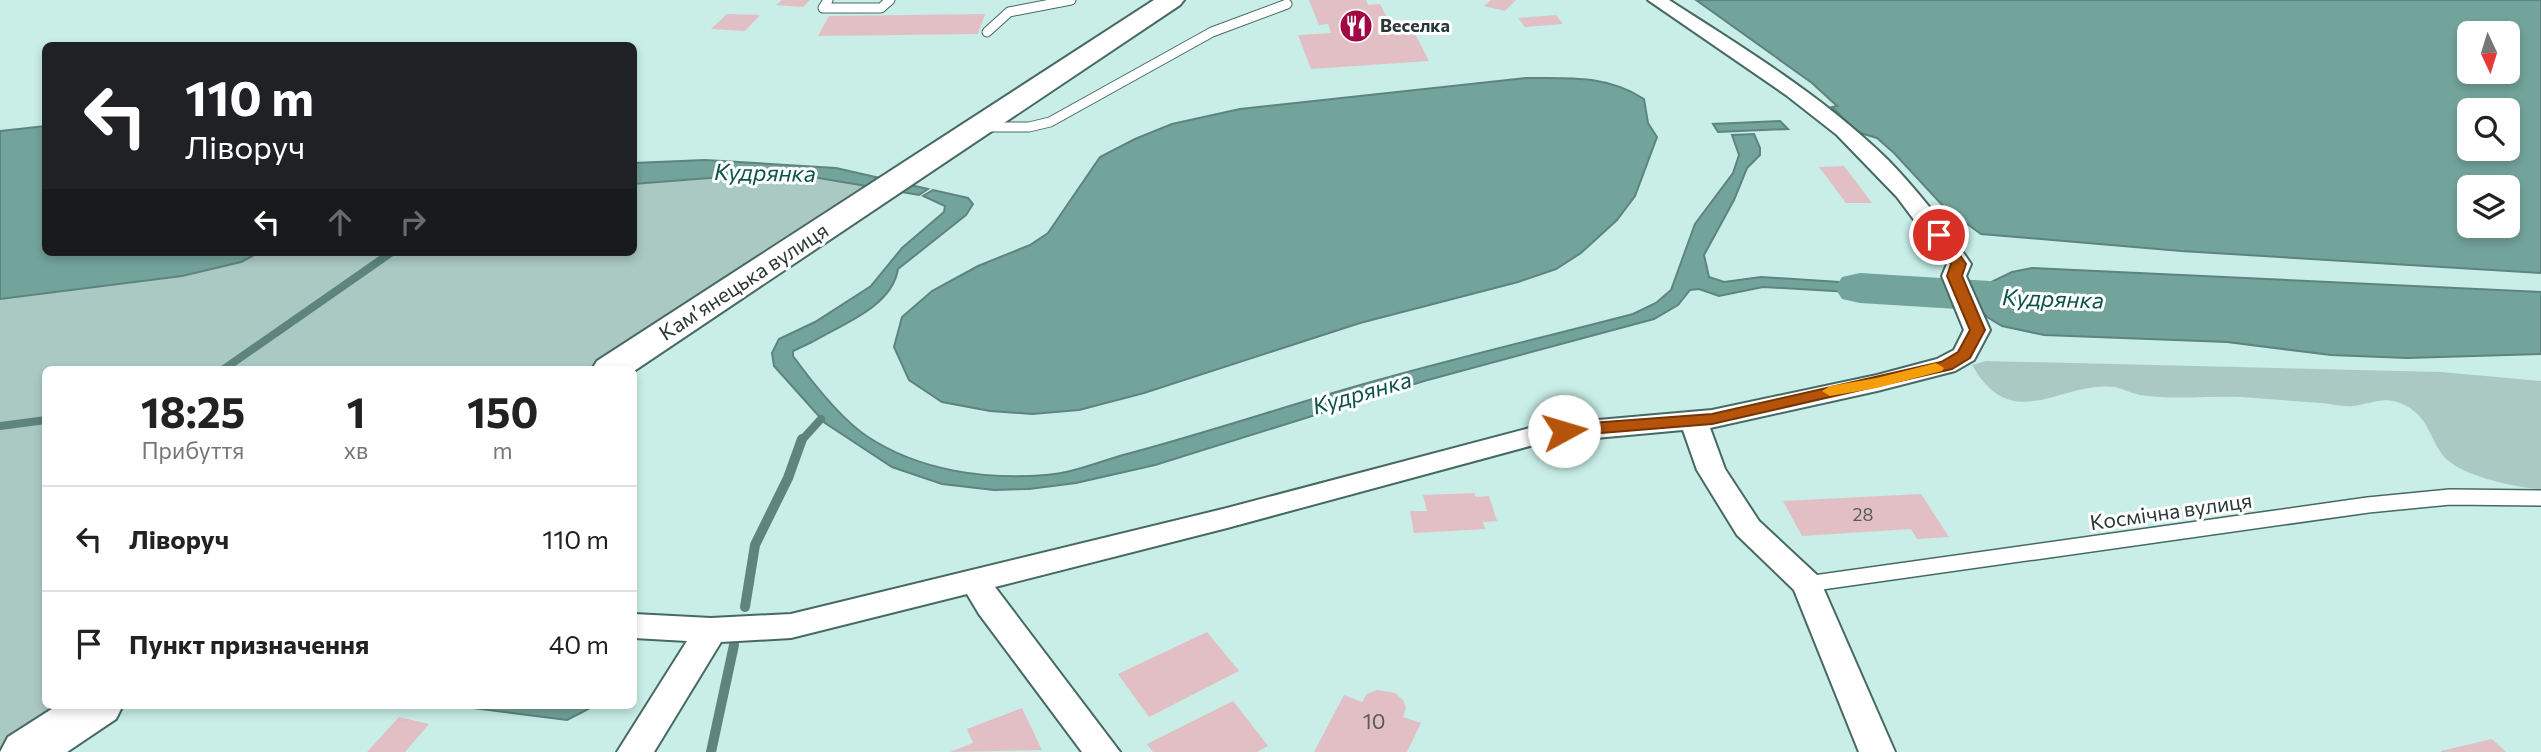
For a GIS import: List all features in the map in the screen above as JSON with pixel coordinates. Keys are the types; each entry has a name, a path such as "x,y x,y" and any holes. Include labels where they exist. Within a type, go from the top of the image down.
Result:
{"main road":[{"path":"978,127 1171,0"},
{"name":"Камʼянецька вулиця","path":"616,366 978,127"},
{"path":"26,752 93,709"}],"street":[{"path":"637,626 710,630 791,626 1227,518 1541,434 1693,421 1877,383 1947,365 1965,355 1977,330 1955,276 1959,264 1923,212 1867,152 1779,80 1657,0"},
{"path":"1693,421 1711,470 1748,528 1807,584 1877,752"},
{"path":"975,581 990,606 1102,752"},
{"path":"635,752 710,630"}],"lane":[{"path":"828,0 823,8 881,8 890,0"},
{"path":"987,32 1009,12 1071,0"},
{"path":"978,127 1029,127 1050,122 1212,32 1287,4"},
{"name":"Космічна вулиця","path":"1807,584 2368,505 2450,497 2541,498"}],"shaded area":[{"path":"760,175 807,176 875,186 598,366 42,366 42,709 69,709 0,752 0,299 182,276 241,262 252,256 637,256 637,184"},
{"path":"1986,361 2441,372 2541,381 2541,489 2494,481 2458,467 2443,455 2419,416 2394,401 2382,400 2345,406 2241,397 2178,398 2137,394 2115,387 2095,387 2021,402 2004,398 1988,386 1972,365"}],"water":[{"path":"1696,0 2541,0 2541,273 2181,251 1981,234 1944,207 1877,138 1857,132 1832,107 1837,106 1812,83"},
{"path":"1526,78 1587,79 1630,91 1644,99 1648,123 1657,137 1635,196 1617,220 1581,253 1556,269 1518,282 1360,323 1144,393 1079,410 1032,414 990,411 942,402 909,380 894,347 902,317 932,291 978,266 1030,245 1048,233 1100,157 1135,139 1172,124 1240,109"},
{"path":"1780,121 1788,129 1718,132 1713,124"},
{"path":"42,126 42,256 252,256 241,262 182,276 0,299 0,131"},
{"path":"1754,134 1760,155 1747,168 1734,200 1704,255 1709,277 1724,282 1761,277 1932,288 1935,297 1763,287 1719,296 1699,289 1690,290 1678,305 1654,319 1424,381 1155,465 1076,483 1029,489 994,490 942,484 892,467 825,423 774,366 772,353 779,339 815,322 871,286 902,248 944,212 945,206 923,196 933,190 968,198 973,204 966,215 898,269 894,282 876,304 851,321 793,351 793,356 828,400 858,430 888,449 909,458 954,471 977,474 1023,476 1066,472 1373,381 1633,314 1656,303 1671,290 1695,224 1733,173 1739,155 1732,135"},
{"path":"705,160 836,168 928,189 919,195 807,176 735,176 637,184 637,163"},
{"path":"2032,268 2541,292 2541,354 2407,358 2331,355 2227,342 2044,335 2002,326 1987,317 1979,308 2016,312 2014,307 1972,303 1966,290 1982,291 1985,285 2012,272"},
{"path":"481,709 588,709 567,720"}],"building":[{"path":"782,0 810,0 803,7 776,5"},
{"path":"1309,0 1366,0 1368,5 1380,4 1393,29 1412,28 1429,61 1311,69 1298,35 1331,33 1328,24 1319,25"},
{"path":"1491,0 1516,0 1505,11 1484,6"},
{"path":"727,14 760,15 745,31 711,29"},
{"path":"985,14 978,34 818,36 829,16"},
{"path":"1556,15 1563,24 1525,27 1518,18"},
{"path":"1844,166 1872,203 1846,203 1819,167"},
{"path":"1474,493 1476,497 1489,496 1497,521 1483,522 1485,529 1414,533 1410,511 1427,511 1423,495"},
{"path":"1921,494 1949,537 1917,539 1911,529 1802,536 1783,501"},
{"path":"1207,632 1239,671 1149,717 1118,674"},
{"path":"1377,690 1395,693 1403,700 1406,708 1403,717 1421,723 1407,752 1314,752 1344,695 1362,702 1367,694"},
{"path":"1233,701 1268,746 1257,752 1153,752 1147,744"},
{"path":"1022,708 1042,750 950,752 973,743 967,729"},
{"path":"399,717 429,724 405,752 367,752"},
{"path":"2492,739 2506,752 2441,752 2441,751"}],"waterway":[{"path":"228,366 386,256"},
{"name":"Кудрянка","path":"1860,288 2022,298"},
{"path":"801,440 821,419"},
{"path":"0,426 42,421"},
{"path":"745,607 755,545 788,478 801,440"},
{"path":"711,752 734,645"}],"slow traffic":[{"path":"1830,391 1877,383 1936,368"}],"place":[{"name":"Веселка","path":"1356,26"}],"route":[{"path":"1564,431 1712,419 1947,365 1965,355 1977,330 1955,276 1959,264 1939,235"}]}
